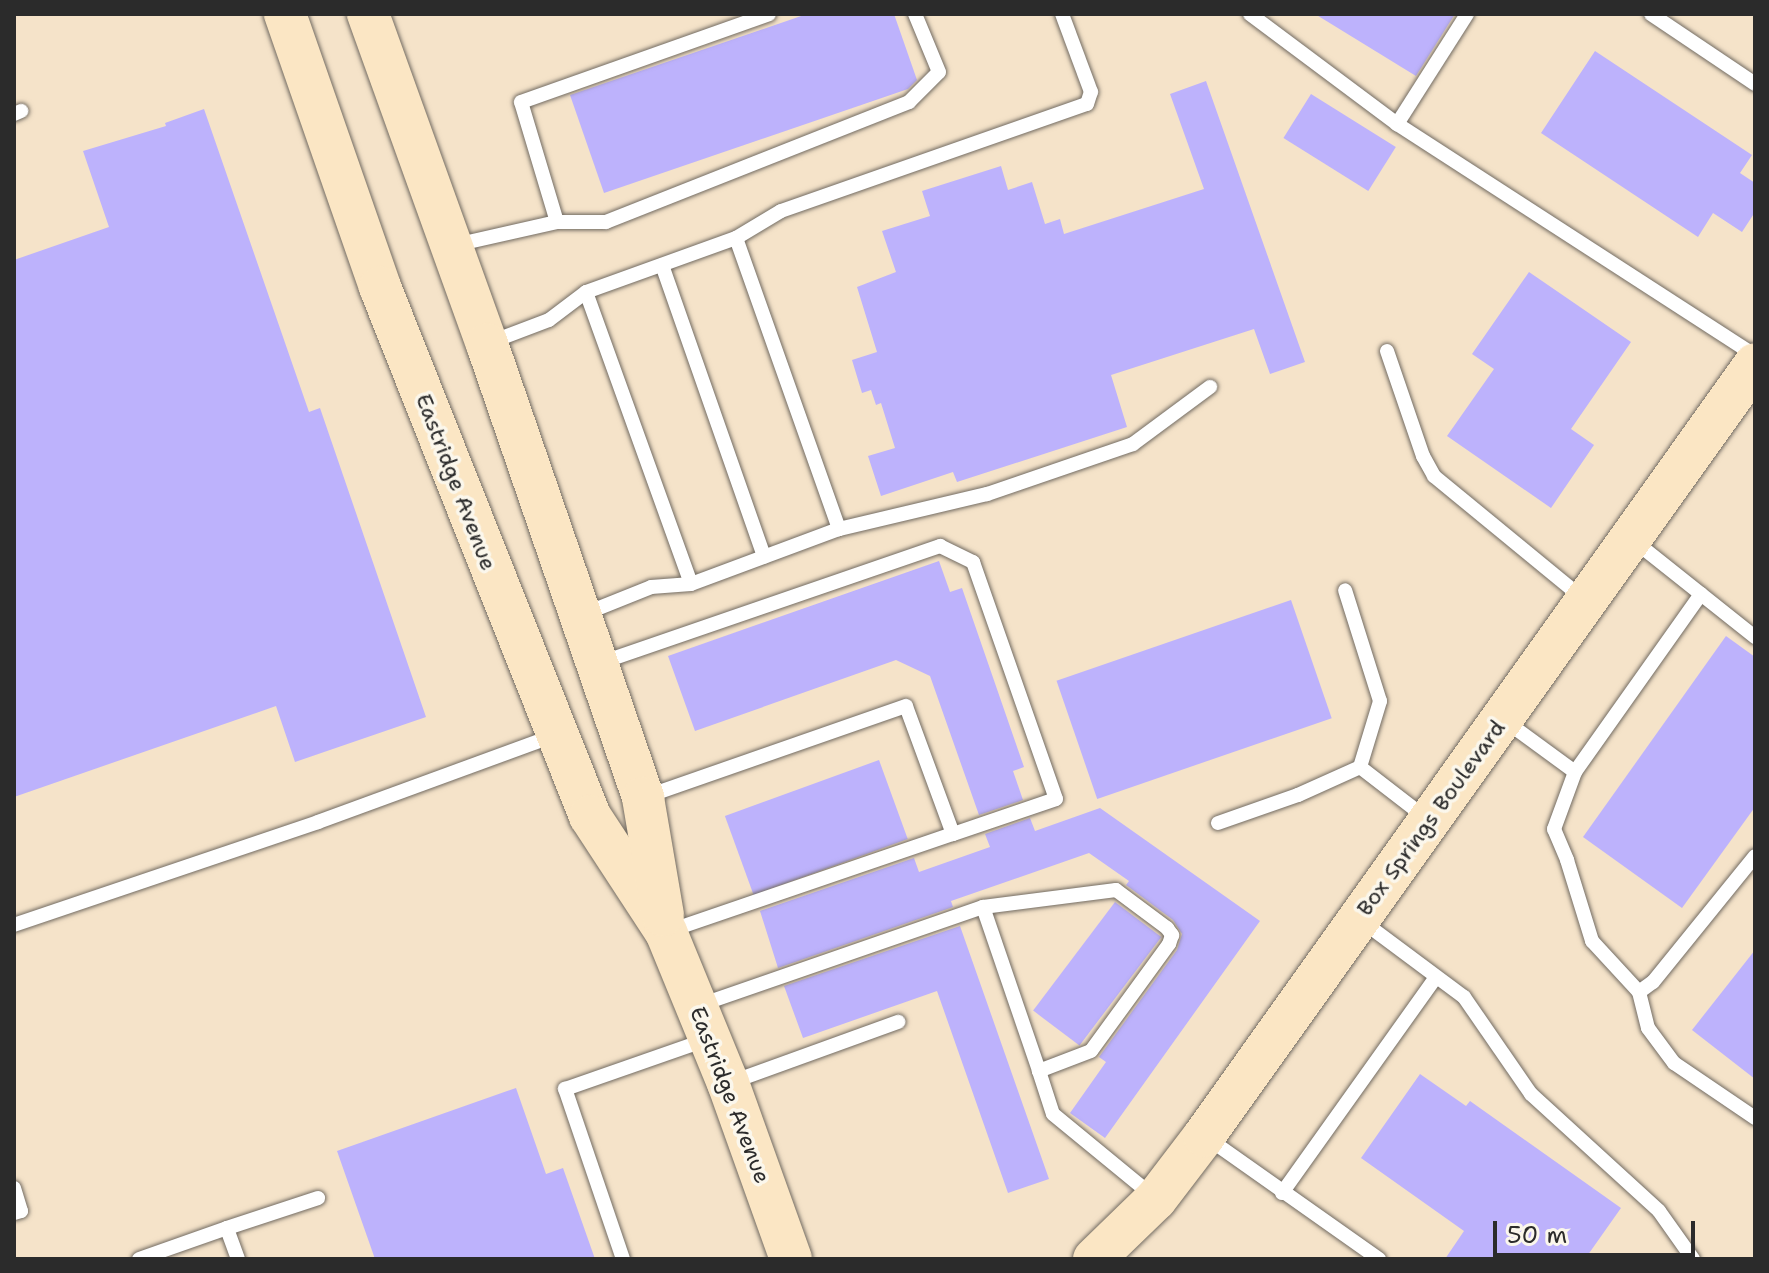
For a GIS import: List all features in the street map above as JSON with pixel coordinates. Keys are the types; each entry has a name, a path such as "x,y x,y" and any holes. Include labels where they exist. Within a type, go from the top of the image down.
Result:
{"main road":[{"name":"Eastridge Avenue","path":"285,14 380,287 557,735 590,816 666,932 728,1083 791,1259"},
{"name":"Eastridge Avenue","path":"368,14 487,344 643,798 666,932"},
{"name":"Box Springs Boulevard","path":"1094,1259 1156,1199 1204,1136 1755,364"}],"lane":[{"path":"557,222 521,102 769,14"},
{"path":"451,246 557,222 606,222 909,102 939,72 915,14"},
{"path":"487,344 549,320 586,292 736,238 781,211 1087,104 1091,92 1062,14"},
{"path":"1250,14 1397,124 1755,356"},
{"path":"1397,124 1467,14"},
{"path":"1651,14 1755,84"},
{"path":"736,238 839,529"},
{"path":"662,265 764,557"},
{"path":"586,292 691,584"},
{"path":"1387,351 1423,456 1434,476 1585,600"},
{"path":"579,616 651,587 691,584 839,529 987,494 1133,444 1210,387"},
{"path":"1630,538 1755,637"},
{"path":"596,665 940,546 973,562 1056,799 666,932"},
{"path":"1218,823 1298,795 1360,767 1380,701 1345,590"},
{"path":"1701,594 1575,772 1554,829 1592,941 1639,992 1648,1028 1674,1063 1755,1118"},
{"path":"643,798 906,706 953,834"},
{"path":"1503,718 1575,772"},
{"path":"14,925 318,822 557,735"},
{"path":"1360,767 1430,821"},
{"path":"1639,992 1653,982 1753,863"},
{"path":"623,1259 565,1089 703,1023 983,907 1116,890 1172,935 1169,944 1091,1051 1039,1071"},
{"path":"983,907 1053,1114 1156,1199"},
{"path":"1359,919 1464,997 1531,1094 1659,1211 1693,1259"},
{"path":"1282,1193 1436,977"},
{"path":"728,1083 898,1022"},
{"path":"1204,1136 1379,1259"},
{"path":"14,1188 21,1211 14,1213"},
{"path":"139,1259 318,1198"},
{"path":"227,1228 238,1259"}],"building":[{"path":"807,14 894,14 917,80 908,89 604,193 570,95"},
{"path":"1315,14 1455,14 1416,76"},
{"path":"1595,51 1752,155 1740,173 1755,183 1755,212 1742,232 1713,213 1698,237 1541,133"},
{"path":"1206,81 1305,362 1270,374 1254,329 1111,375 1127,427 957,482 953,472 881,496 868,456 895,448 881,403 876,405 871,390 862,393 852,360 877,352 857,287 896,272 882,231 930,216 922,191 1001,166 1008,190 1032,182 1045,224 1060,219 1064,234 1204,189 1170,94"},
{"path":"1311,94 1396,147 1368,191 1283,138"},
{"path":"204,109 309,412 320,408 426,717 295,762 276,706 14,797 14,260 109,227 83,151 166,126 165,123"},
{"path":"1529,272 1631,342 1571,429 1594,445 1551,508 1447,436 1494,369 1472,354"},
{"path":"939,561 950,592 962,588 1024,767 1013,771 1023,800 979,815 930,676 896,660 695,731 668,656"},
{"path":"1291,600 1332,718 1097,799 1057,681"},
{"path":"1726,636 1755,657 1755,807 1682,908 1583,837"},
{"path":"879,760 908,839 754,895 725,816"},
{"path":"1100,808 1260,921 1105,1138 1070,1113 1106,1062 1099,1057 1177,950 1182,934 1173,920 1126,885 1129,881 1089,853 951,901 953,907 778,968 760,911 914,858 919,872 990,847 985,834 1030,818 1035,831"},
{"path":"1115,902 1161,937 1079,1046 1033,1011"},
{"path":"960,926 1049,1179 1008,1193 937,991 803,1038 784,986"},
{"path":"1755,950 1755,1079 1692,1030"},
{"path":"1420,1074 1466,1106 1470,1101 1621,1208 1585,1259 1445,1259 1464,1231 1361,1158"},
{"path":"516,1088 546,1174 563,1168 595,1259 375,1259 337,1151"}]}
